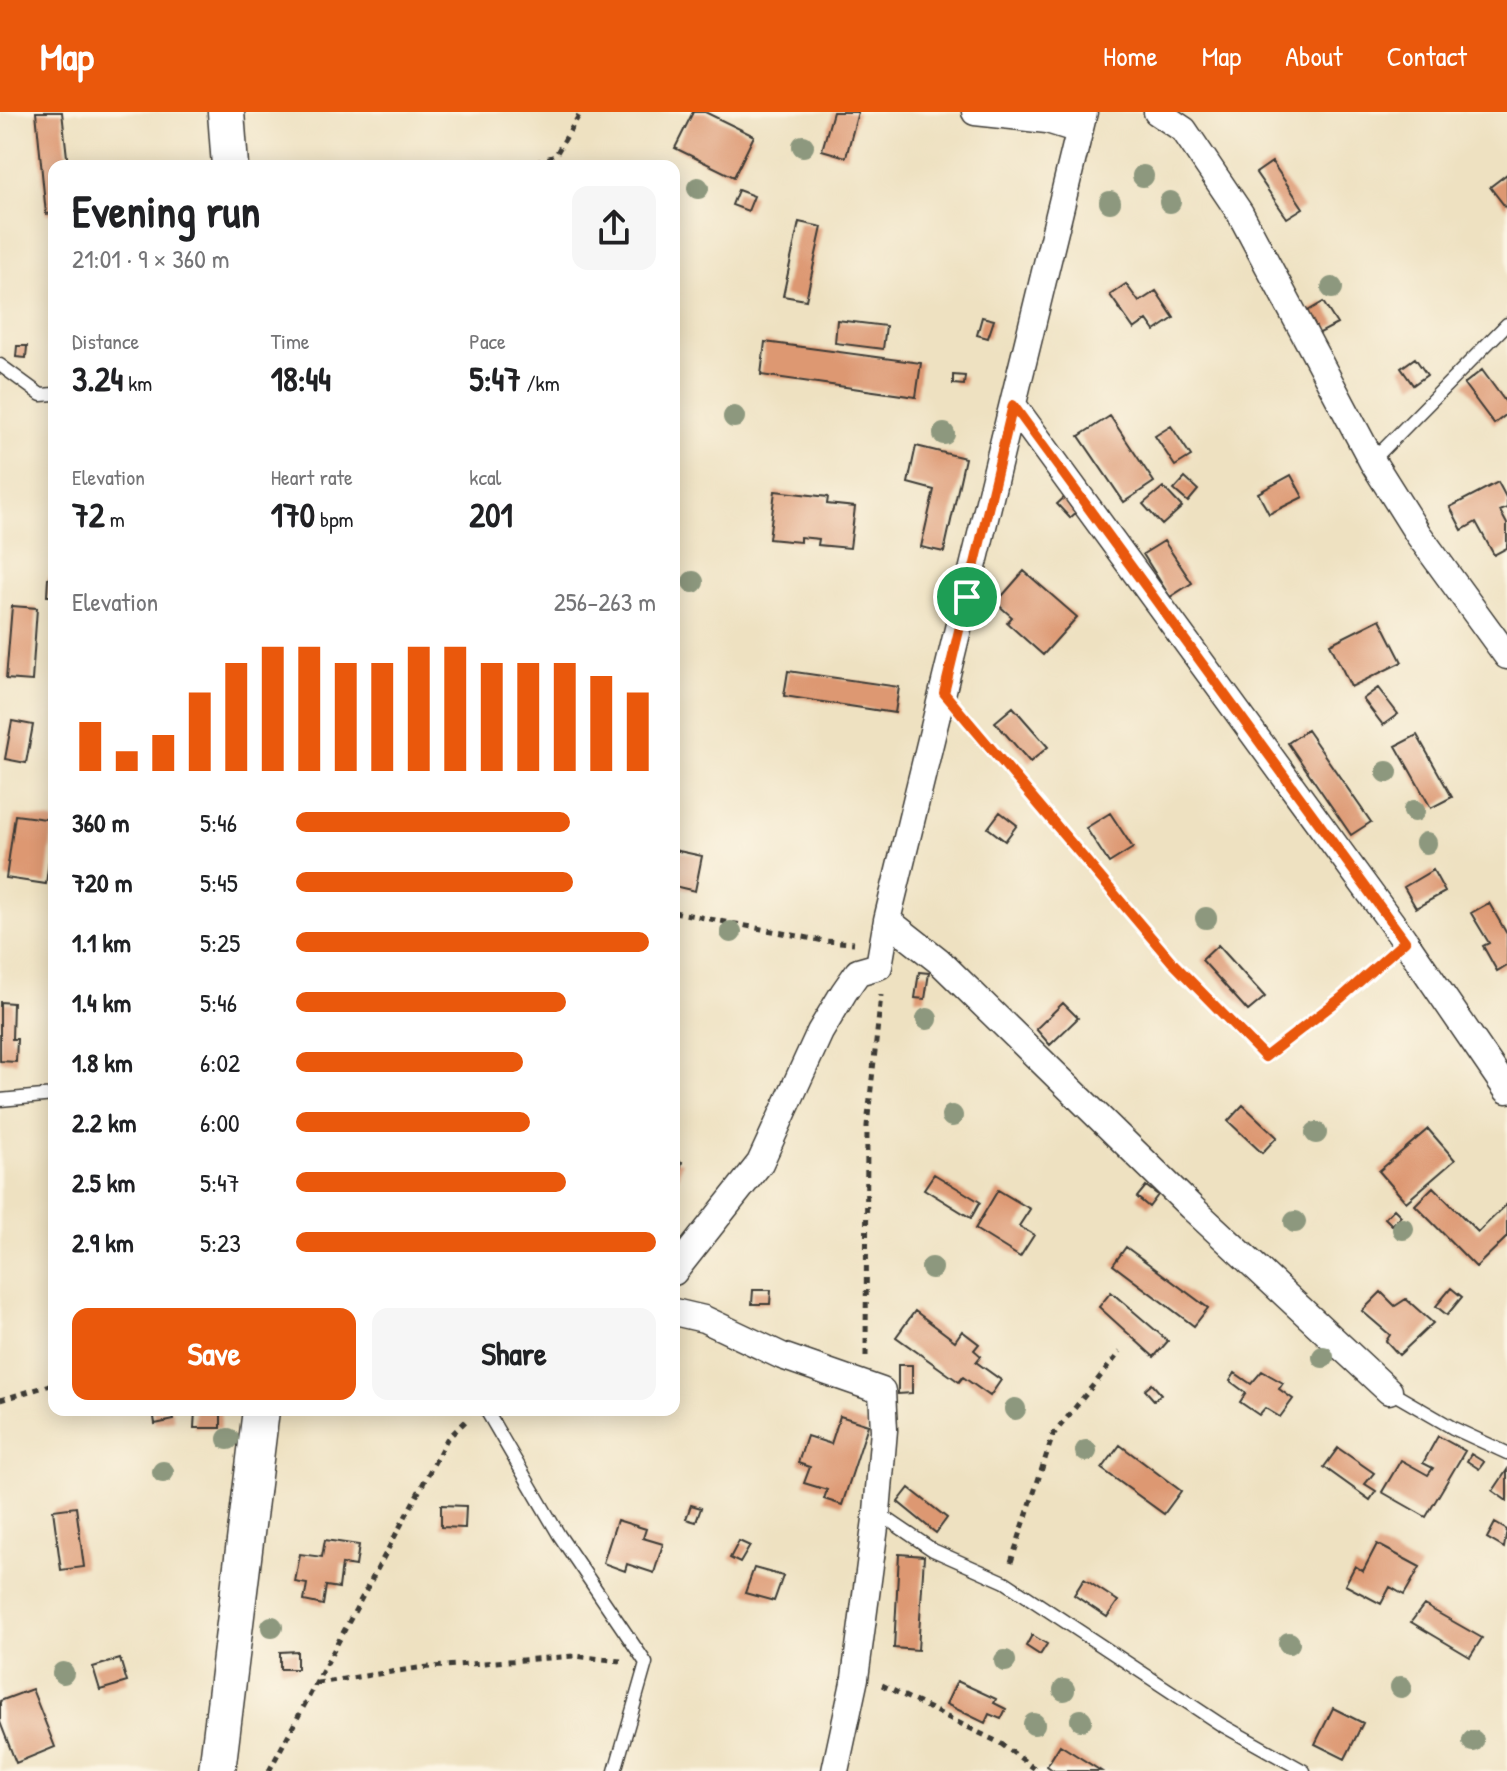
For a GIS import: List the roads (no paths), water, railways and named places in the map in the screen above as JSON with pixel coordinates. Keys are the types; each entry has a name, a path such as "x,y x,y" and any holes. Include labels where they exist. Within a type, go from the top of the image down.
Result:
{"street":[{"path":"226,112 230,160"},
{"path":"680,1264 760,1163 820,1032 858,972 882,944 1082,121 975,112"},
{"path":"1157,112 1184,130 1240,213 1372,461 1418,534 1502,637"},
{"path":"1013,405 1405,941 1507,1090"},
{"path":"882,944 939,961 1191,1207 1389,1391"},
{"path":"680,1313 704,1319 782,1356 882,1391 884,1430 877,1512 855,1678 835,1771"},
{"path":"217,1771 260,1416"}],"lane":[{"path":"1372,461 1507,324"},
{"path":"0,365 41,395 48,394"},
{"path":"0,1100 48,1096"},
{"path":"1389,1391 1453,1428 1507,1453"},
{"path":"490,1416 559,1535 646,1663 615,1771"},
{"path":"877,1512 933,1550 1005,1582 1220,1724 1304,1771"}]}
